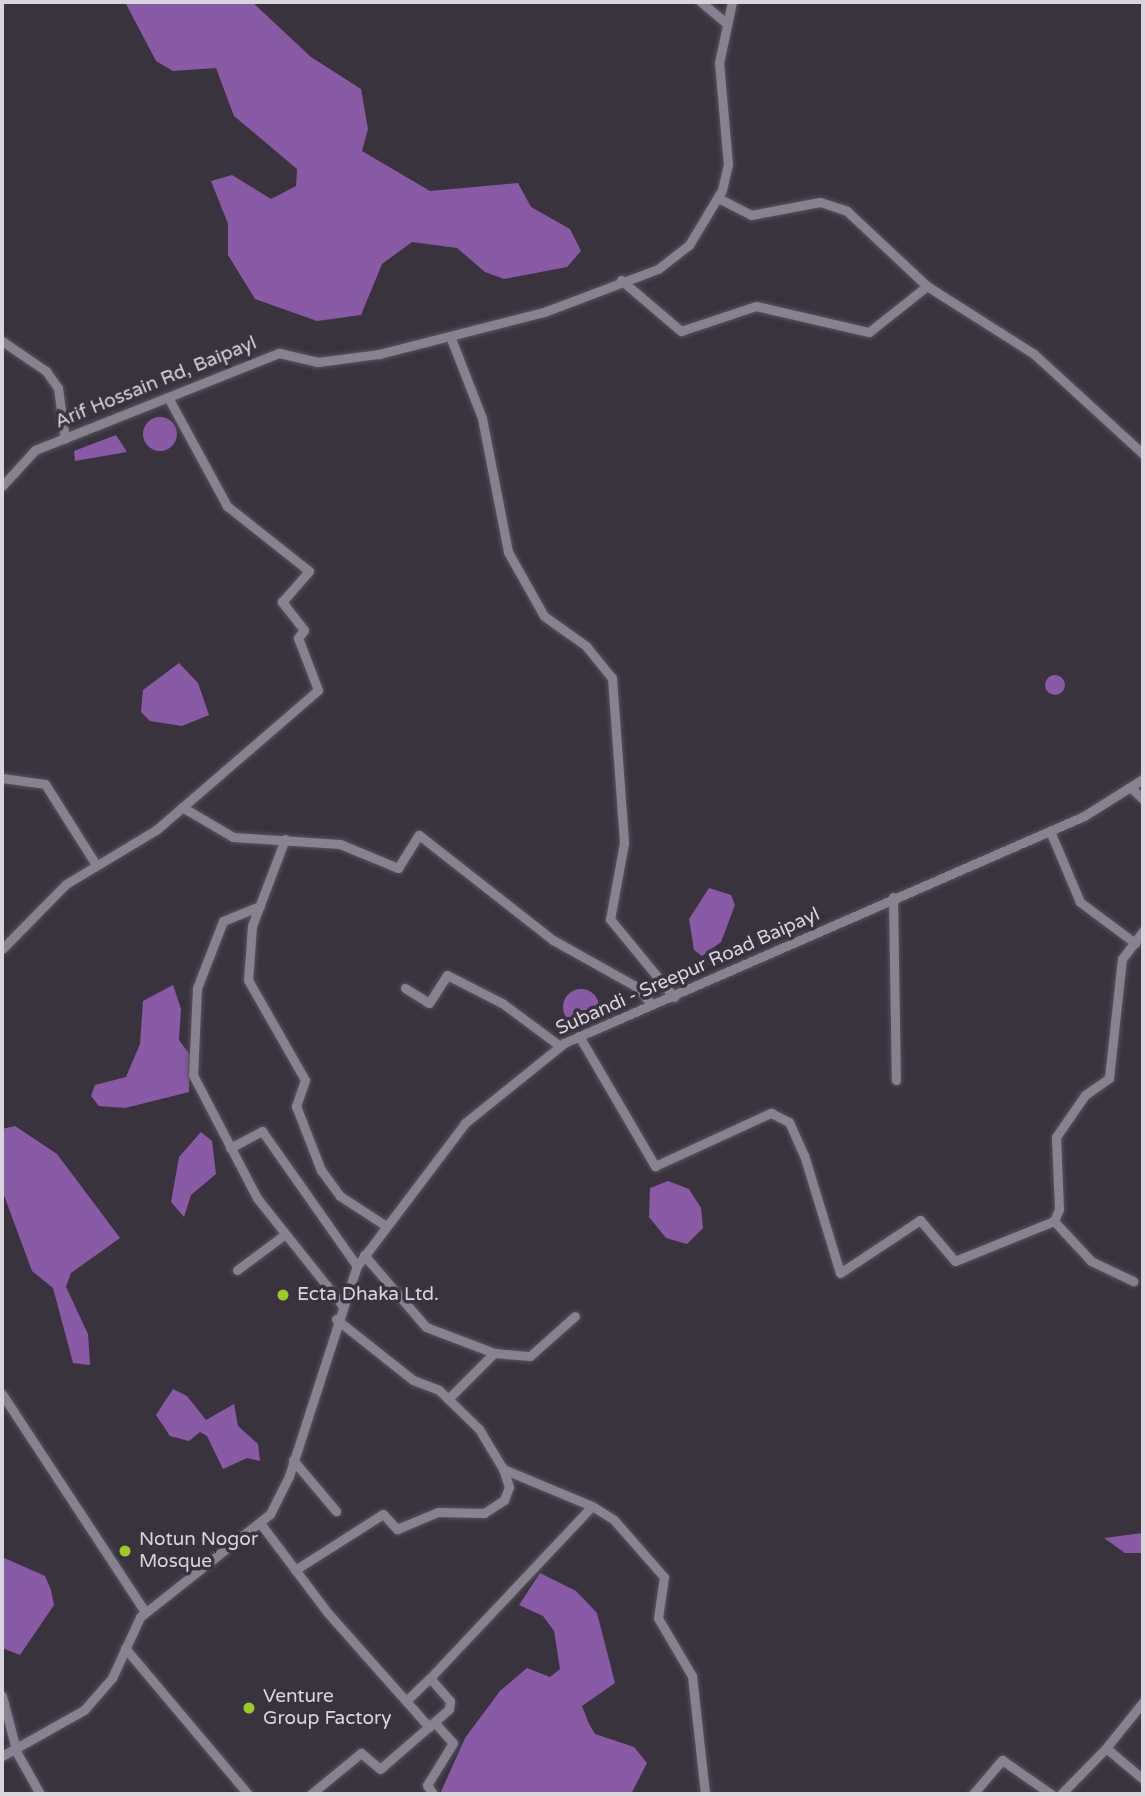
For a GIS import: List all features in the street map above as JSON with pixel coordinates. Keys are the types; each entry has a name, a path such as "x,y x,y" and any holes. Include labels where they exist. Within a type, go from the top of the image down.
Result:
{"street":[{"path":"701,2 725,22 732,2"},
{"name":"Arif Hossain Rd, Baipayl","path":"2,486 35,450 169,399 279,353 318,362 450,336 544,312 621,280 657,269 689,246 718,198 729,165 719,63 725,22"},
{"path":"718,198 751,215 820,202 847,211 927,286 1034,354 1143,452"},
{"path":"621,280 681,331 756,306 869,332 927,286"},
{"path":"450,336 482,418 508,552 538,608 593,652 612,678 624,842 610,919 674,997"},
{"path":"2,341 46,371 58,388 65,439"},
{"path":"2,949 95,863 181,807 320,683 298,638 304,630 282,602 309,571 226,506 169,399"},
{"path":"2,778 45,784 95,863"},
{"name":"Subandi - Sreepur Road Baipayl","path":"2,1756 17,1753 84,1710 112,1678 125,1647 145,1612 270,1514 293,1460 336,1319 357,1266 383,1224 466,1123 560,1046 579,1036 674,997 892,897 1050,831 1143,779"},
{"path":"1130,787 1143,799"},
{"path":"181,807 233,837 340,844 398,868 419,835 553,940 637,987 652,1006"},
{"path":"1050,831 1080,902 1135,943"},
{"path":"285,839 260,906 248,980 304,1080 296,1106 301,1122 340,1196 383,1224"},
{"path":"892,897 896,1080"},
{"path":"260,906 223,921 197,988 193,1075 230,1148 284,1234 343,1306"},
{"path":"579,1036 655,1166 763,1114 789,1122 840,1273 920,1220 955,1261 1054,1220 1059,1209 1056,1137 1085,1095 1109,1078 1122,958 1143,931"},
{"path":"405,988 429,1003 447,975 502,1003 560,1046"},
{"path":"230,1148 262,1131 357,1266"},
{"path":"1054,1220 1091,1261 1133,1281"},
{"path":"237,1270 284,1234"},
{"path":"364,1255 426,1327 494,1353 530,1356 575,1316"},
{"path":"295,1570 383,1514 397,1529 438,1512 484,1513 504,1500 509,1487 503,1469 479,1429 448,1399 413,1380 336,1319"},
{"path":"448,1399 494,1353"},
{"path":"2,1394 145,1612"},
{"path":"293,1460 336,1511"},
{"path":"503,1469 592,1506 614,1520 664,1577 658,1618 692,1676 705,1794"},
{"path":"406,1701 592,1506"},
{"path":"260,1523 295,1570 406,1701 453,1743 427,1785 433,1794"},
{"path":"125,1647 248,1794"},
{"path":"311,1794 360,1753 380,1769 432,1725 451,1705 430,1678"},
{"path":"2,1696 17,1753 40,1794"},
{"path":"1061,1794 1106,1748 1143,1702"},
{"path":"1106,1748 1143,1779"},
{"path":"973,1794 1003,1760 1051,1794"}],"shaded area":[{"path":"125,2 252,2 311,57 361,89 368,129 362,151 430,191 518,183 531,207 570,229 581,251 567,267 504,279 485,272 457,248 412,242 382,264 361,315 317,321 255,299 228,255 228,224 211,181 232,175 271,199 296,186 297,169 234,116 216,68 173,71 156,61"},
{"path":"160,417 172,422 177,434 172,446 160,451 148,446 143,434 148,422"},
{"path":"116,435 127,452 75,461 74,451"},
{"path":"179,663 198,683 209,715 182,726 150,721 141,712 143,690"},
{"path":"1055,675 1062,678 1065,685 1062,692 1055,695 1048,692 1045,685 1048,678"},
{"path":"709,888 731,895 735,905 721,942 702,956 694,950 689,919"},
{"path":"173,985 181,1009 179,1040 190,1055 189,1092 125,1108 99,1106 91,1096 95,1085 126,1077 140,1044 143,1001"},
{"path":"581,989 594,994 599,1007 594,1020 581,1025 568,1020 563,1007 568,994"},
{"path":"15,1126 57,1154 120,1238 71,1273 66,1287 88,1334 90,1365 73,1363 53,1288 32,1271 2,1190 2,1129"},
{"path":"201,1132 212,1141 216,1174 191,1195 184,1217 171,1202 179,1157"},
{"path":"668,1181 689,1189 701,1208 703,1228 687,1244 666,1238 649,1217 650,1188"},
{"path":"173,1389 187,1396 206,1420 234,1404 238,1426 258,1444 260,1461 247,1458 223,1469 207,1436 200,1432 189,1441 170,1436 156,1415"},
{"path":"1143,1533 1142,1553 1125,1553 1104,1538"},
{"path":"2,1557 45,1576 54,1605 20,1655 2,1648"},
{"path":"540,1573 576,1591 597,1613 615,1683 582,1706 589,1724 595,1734 634,1747 647,1763 631,1794 440,1794 465,1738 500,1691 527,1668 550,1677 560,1669 554,1631 543,1616 519,1605"}],"place":[{"name":"Ecta Dhaka Ltd.","path":"283,1295"},
{"name":"Notun Nogor Mosque","path":"125,1551"},
{"name":"Venture Group Factory","path":"249,1708"}]}
